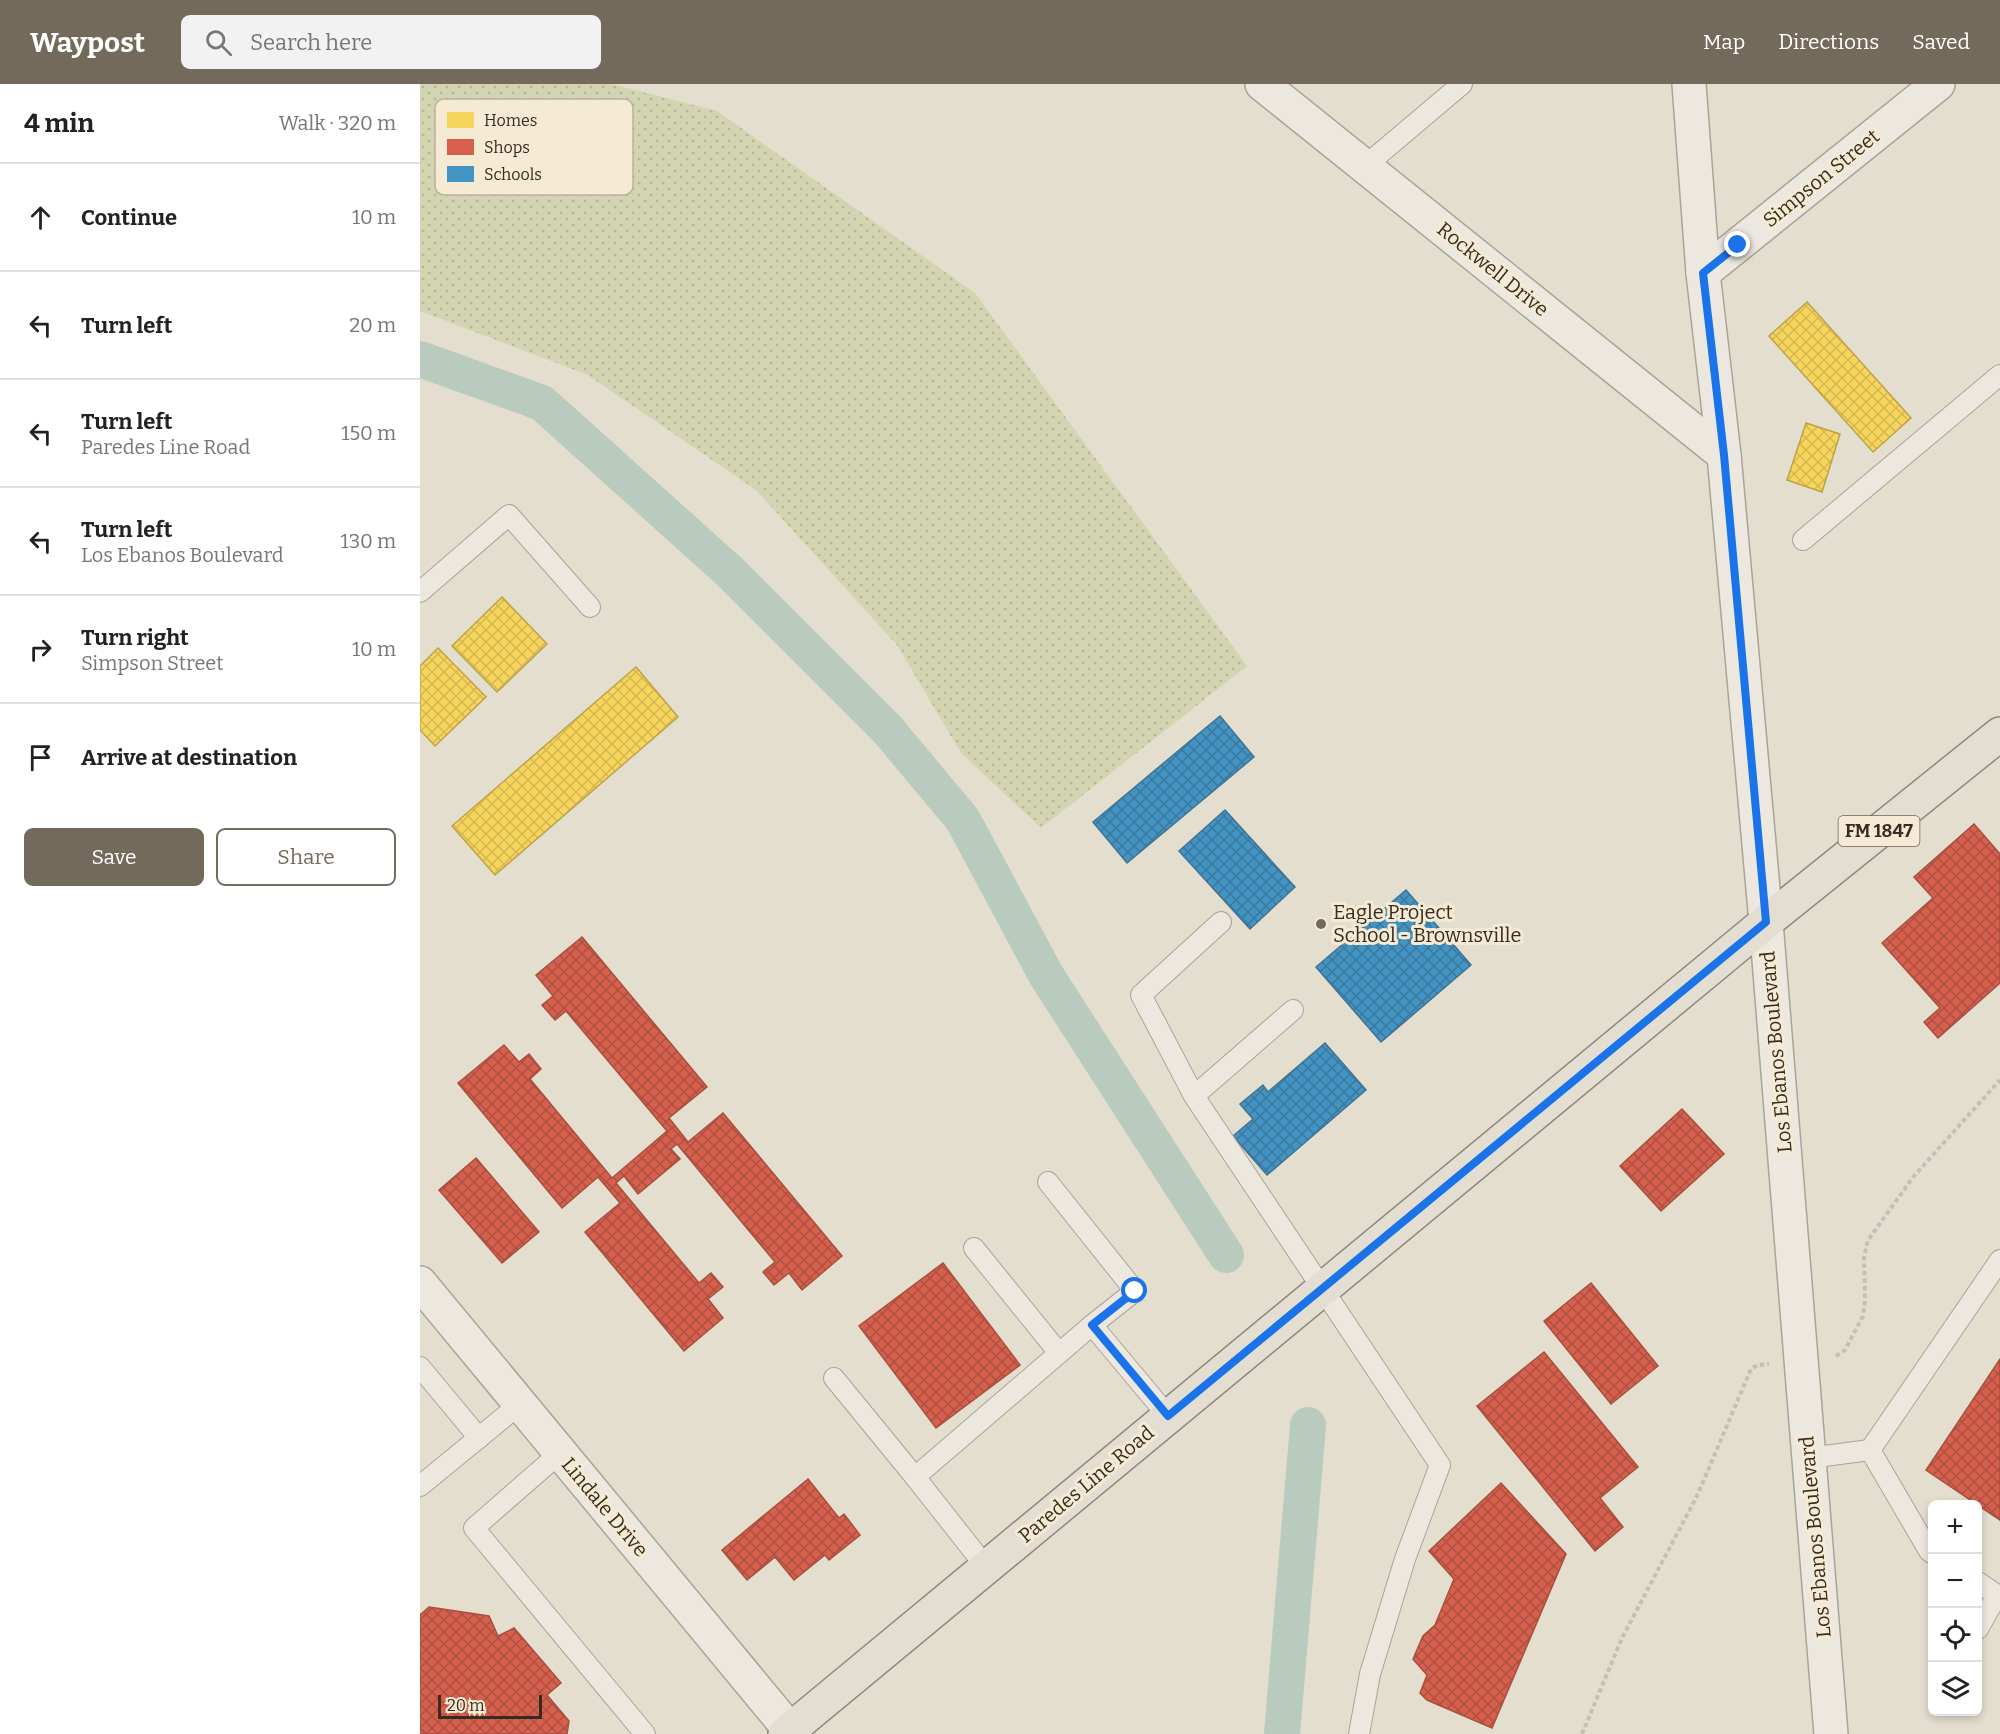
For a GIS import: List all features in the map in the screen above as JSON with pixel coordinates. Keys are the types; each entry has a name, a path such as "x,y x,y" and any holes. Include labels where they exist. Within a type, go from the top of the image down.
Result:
{"main road":[{"name":"Paredes Line Road","path":"788,1732 1766,922 2000,734"}],"street":[{"name":"Rockwell Drive","path":"1262,84 1724,455"},
{"name":"Los Ebanos Boulevard","path":"1689,84 1703,273 1724,455 1766,922 1831,1734"},
{"name":"Simpson Street","path":"1703,273 1938,84"},
{"name":"Lindale Drive","path":"420,1283 788,1732"}],"lane":[{"path":"1365,166 1462,84"},
{"path":"1803,540 2000,375"},
{"path":"420,592 509,515 590,607"},
{"path":"1221,922 1141,995 1194,1096 1440,1465 1405,1559 1373,1664 1360,1734"},
{"path":"1194,1096 1293,1010"},
{"path":"915,1477 1135,1291 1048,1182"},
{"path":"974,1248 1059,1353"},
{"path":"1809,1458 1870,1450 2000,1260"},
{"path":"1092,1325 1168,1416"},
{"path":"420,1367 479,1438"},
{"path":"834,1378 986,1568"},
{"path":"420,1486 520,1404"},
{"path":"1870,1450 1928,1549"},
{"path":"560,1452 474,1528 645,1734"},
{"path":"1982,1585 1999,1596 1982,1622"}],"path":[{"path":"1830,1359 1845,1350 1863,1316 1864,1257 1868,1240 1914,1176 2000,1080"},
{"path":"1582,1734 1622,1638 1697,1496 1751,1369 1758,1365 1771,1364"}],"green space":[{"path":"420,84 611,84 717,111 975,293 1247,666 1041,828 961,753 897,645 756,490 588,375 420,311"}],"building: Homes":[{"path":"1807,302 1911,418 1873,452 1769,336"},
{"path":"1806,423 1840,434 1822,492 1787,480"},
{"path":"502,597 547,644 497,692 452,646"},
{"path":"438,648 486,697 435,746 420,730 420,666"},
{"path":"636,667 678,717 495,875 452,826"}],"building: Shops":[{"path":"1974,824 2000,854 2000,983 1938,1038 1924,1022 1940,1008 1882,943 1933,898 1914,877"},
{"path":"582,937 707,1087 669,1118 688,1142 723,1113 842,1256 802,1290 789,1273 774,1285 763,1272 775,1262 677,1144 671,1149 680,1159 638,1194 624,1176 616,1183 699,1283 711,1273 723,1287 708,1299 723,1318 684,1351 585,1232 620,1203 598,1177 562,1208 458,1083 504,1045 519,1062 529,1054 541,1069 530,1079 612,1178 667,1131 566,1011 555,1020 542,1005 553,996 536,975"},
{"path":"1682,1109 1724,1154 1661,1211 1620,1166"},
{"path":"476,1158 539,1232 502,1263 439,1190"},
{"path":"943,1263 1020,1365 936,1428 859,1326"},
{"path":"1591,1283 1658,1366 1611,1404 1544,1321"},
{"path":"1544,1352 1638,1467 1600,1498 1623,1527 1595,1551 1477,1406"},
{"path":"2000,1359 2000,1520 1982,1508 1982,1500 1970,1500 1926,1470"},
{"path":"808,1479 839,1518 844,1514 860,1535 829,1560 825,1555 794,1580 775,1557 747,1580 722,1550"},
{"path":"1501,1483 1566,1554 1492,1728 1427,1700 1420,1693 1427,1675 1413,1659 1423,1636 1435,1625 1454,1579 1429,1551"},
{"path":"429,1607 489,1616 498,1636 514,1628 561,1683 547,1695 569,1721 567,1734 420,1734 420,1615"}],"building: Schools":[{"path":"1220,716 1254,757 1127,863 1093,822"},
{"path":"1225,810 1295,887 1250,929 1179,851"},
{"path":"1406,890 1471,965 1381,1042 1316,967"},
{"path":"1325,1043 1366,1090 1267,1175 1233,1136 1253,1119 1240,1104 1263,1085 1268,1092"}],"waterway":[{"path":"420,359 542,403 730,572 887,729 963,820 1046,975 1226,1255"},
{"path":"1282,1734 1308,1425"}],"place":[{"name":"Eagle Project School - Brownsville","path":"1321,924"}],"route":[{"path":"1135,1291 1092,1325 1168,1416 1766,922 1724,455 1703,273 1738,245"}]}
